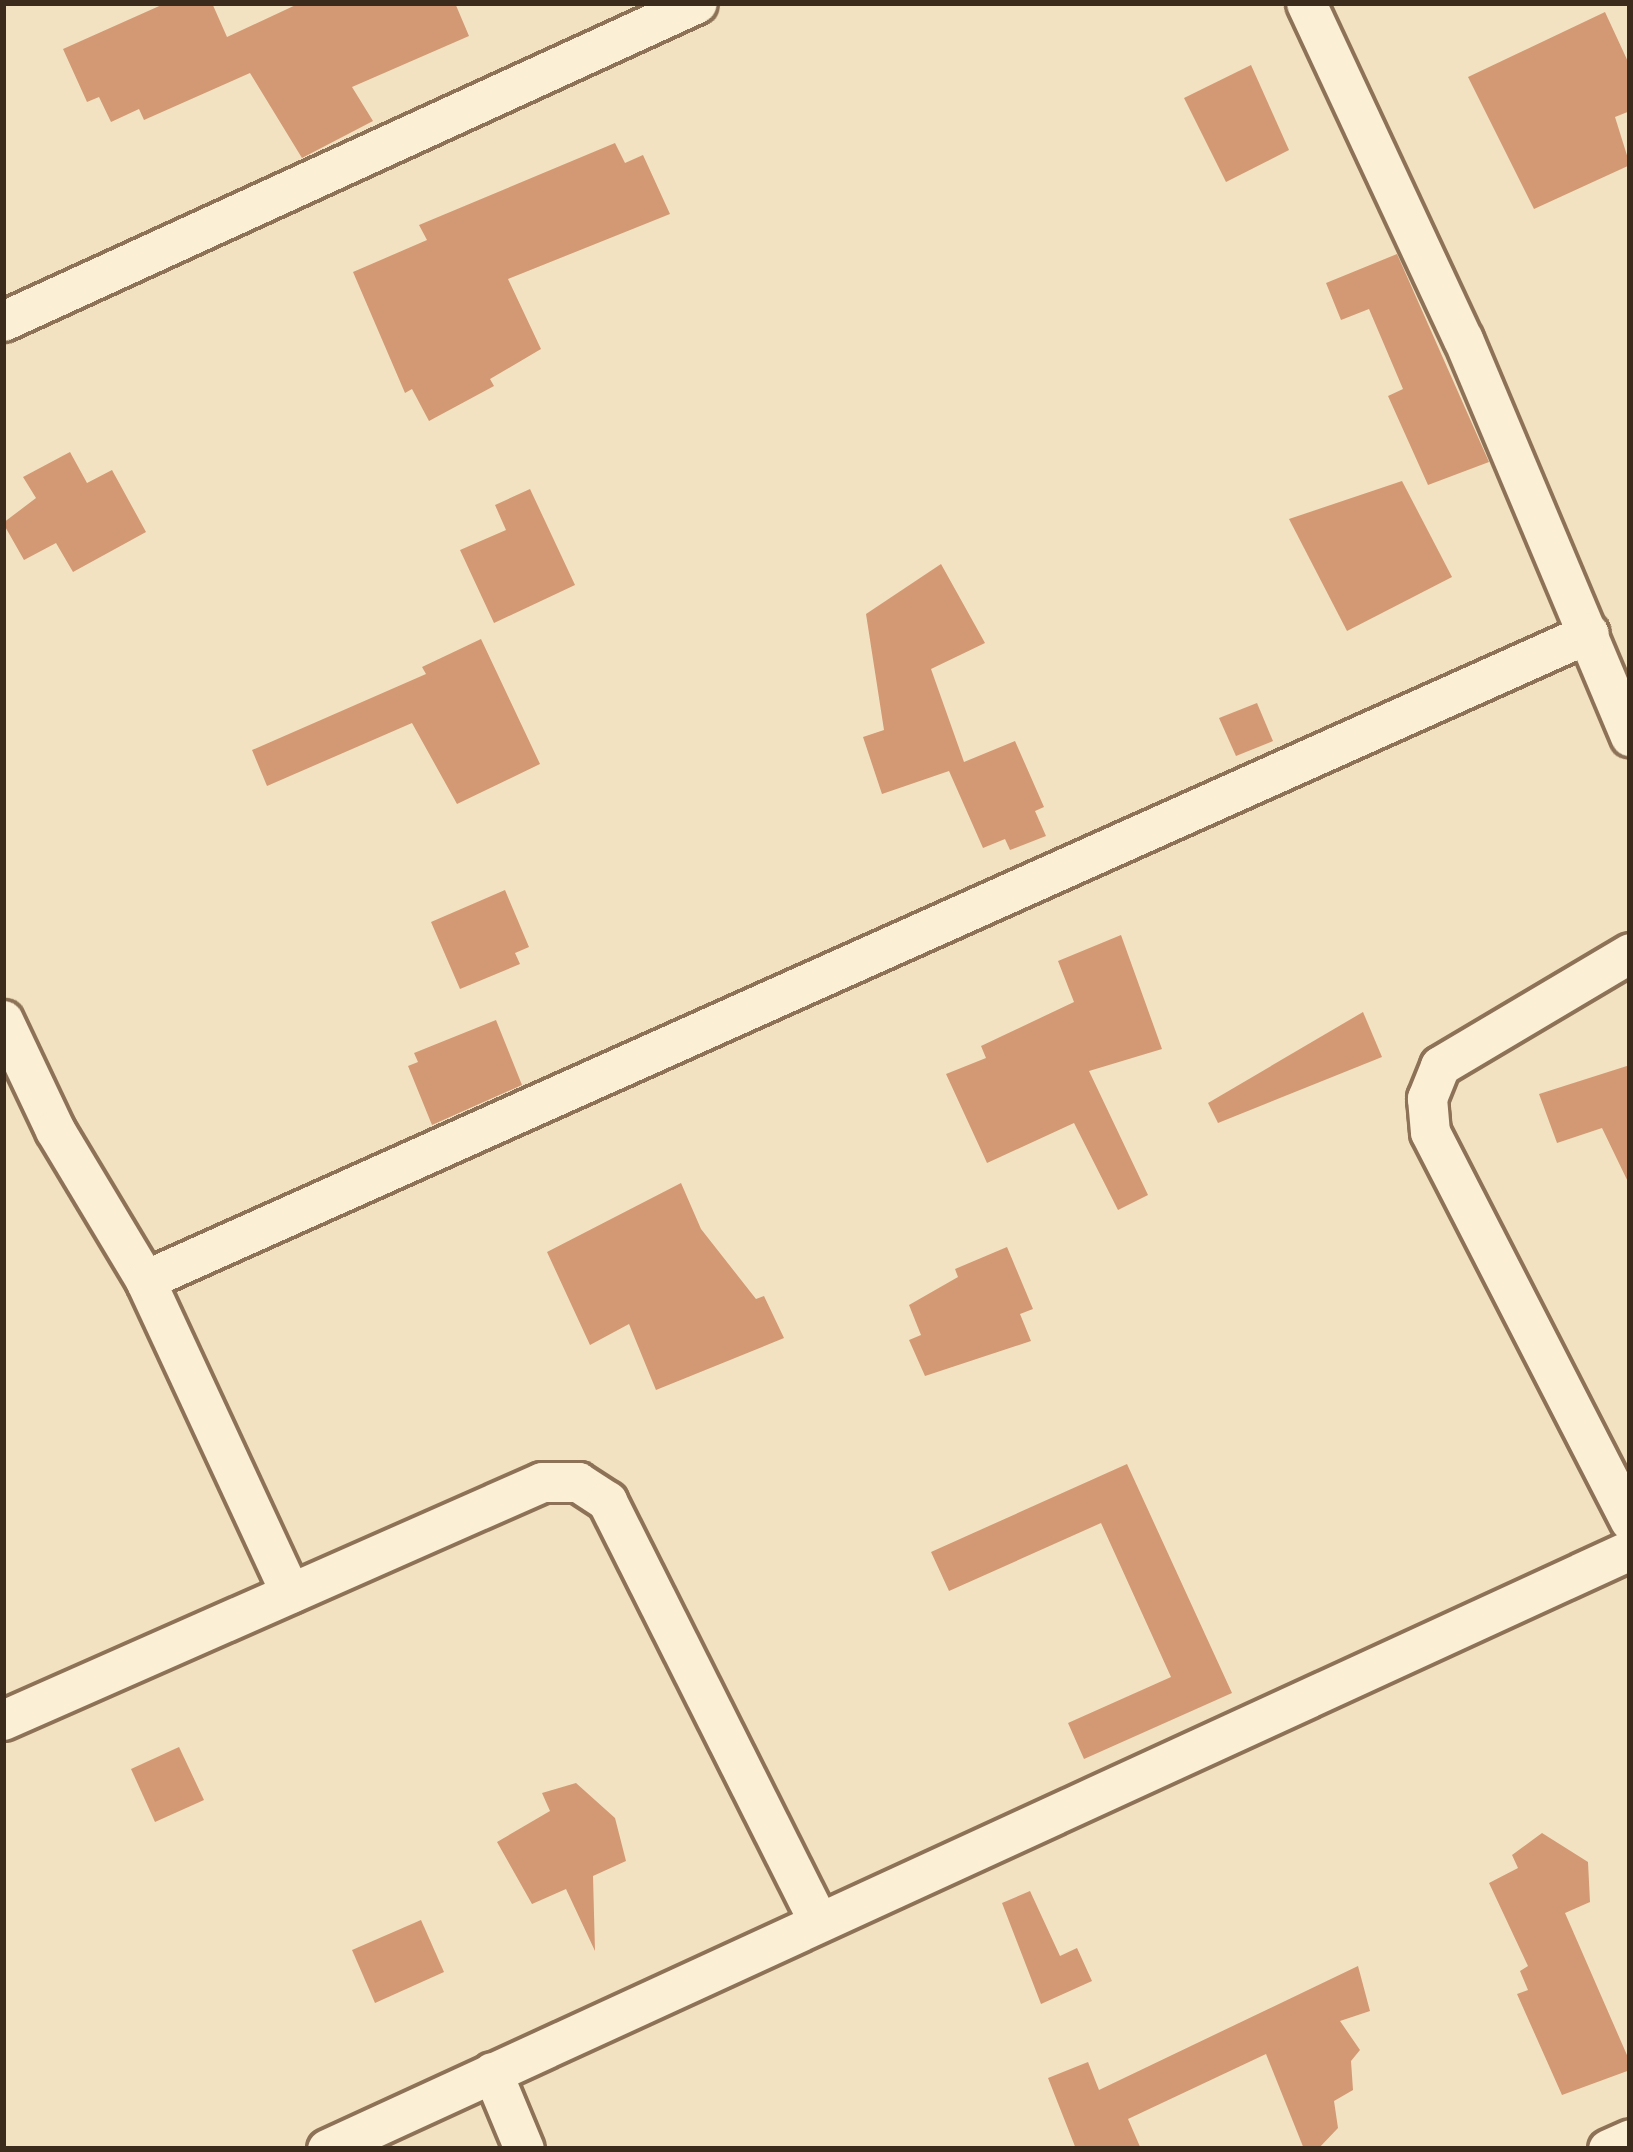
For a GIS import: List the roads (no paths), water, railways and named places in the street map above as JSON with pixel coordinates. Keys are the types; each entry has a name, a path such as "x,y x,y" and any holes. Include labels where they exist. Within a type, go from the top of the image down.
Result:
{"street":[{"path":"3,321 697,3"},
{"path":"1306,3 1589,633 1630,736"},
{"path":"146,1280 1589,633"},
{"path":"1630,953 1440,1066 1427,1098 1430,1132 1630,1521"},
{"path":"3,1020 55,1130 146,1280 290,1593"},
{"path":"3,1720 542,1481 578,1481 607,1501 819,1922"},
{"path":"327,2149 1630,1550"},
{"path":"491,2072 524,2149"},
{"path":"1608,2149 1630,2139"}]}
